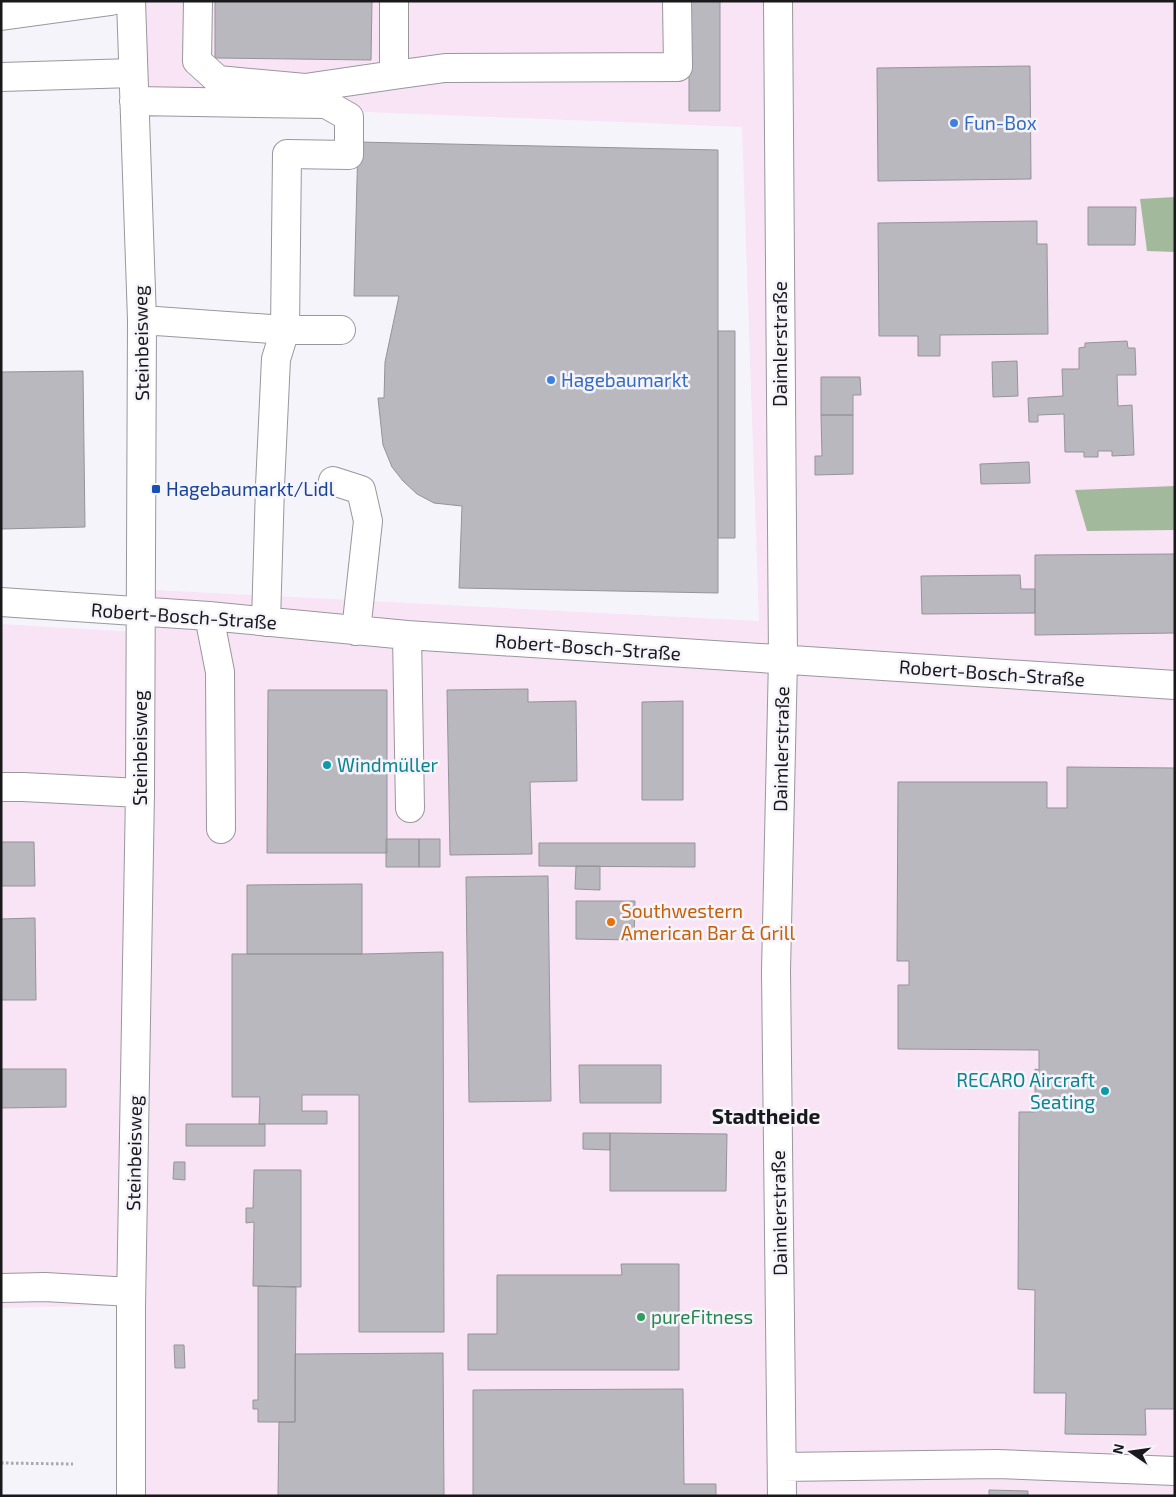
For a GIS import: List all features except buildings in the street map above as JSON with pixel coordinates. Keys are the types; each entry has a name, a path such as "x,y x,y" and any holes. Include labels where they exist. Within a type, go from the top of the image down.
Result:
{"street":[{"path":"1,16 111,1"},
{"name":"Steinbeisweg","path":"131,1 142,320 140,793 131,1292 131,1496"},
{"path":"198,1 197,61 218,80 305,88 445,68 678,67 677,1"},
{"path":"394,1 394,75"},
{"name":"Daimlerstraße","path":"778,1 783,659 776,971 782,1496"},
{"path":"1,77 133,72"},
{"path":"134,101 326,104 349,117 349,155 287,154 285,330 276,359 266,622"},
{"path":"142,320 285,330 341,330"},
{"path":"333,481 361,490 368,521 356,631"},
{"name":"Robert-Bosch-Straße","path":"1,602 209,616 407,635 1175,685"},
{"path":"209,616 220,672 221,829"},
{"path":"407,635 410,808"},
{"path":"1,787 140,793"},
{"path":"1,1288 45,1287 131,1292"},
{"path":"782,1467 997,1464 1175,1470"}],"path":[{"path":"1,1463 73,1464"}],"shaded area":[{"path":"140,1 1175,1 1175,1496 141,1496 139,1305 1,1308 1,624 135,632 135,589 759,621 742,127 143,103"}],"green space":[{"path":"1175,197 1175,252 1147,251 1140,199"},
{"path":"1175,486 1175,530 1087,531 1075,490"}],"place":[{"name":"Fun-Box","path":"954,123"},
{"name":"Hagebaumarkt","path":"551,380"},
{"name":"Hagebaumarkt/Lidl","path":"156,489"},
{"name":"Windmüller","path":"327,765"},
{"name":"Southwestern American Bar & Grill","path":"611,922"},
{"name":"RECARO Aircraft Seating","path":"1105,1091"},
{"name":"pureFitness","path":"641,1317"}],"district":[{"name":"Stadtheide","path":"766,1117"}]}
